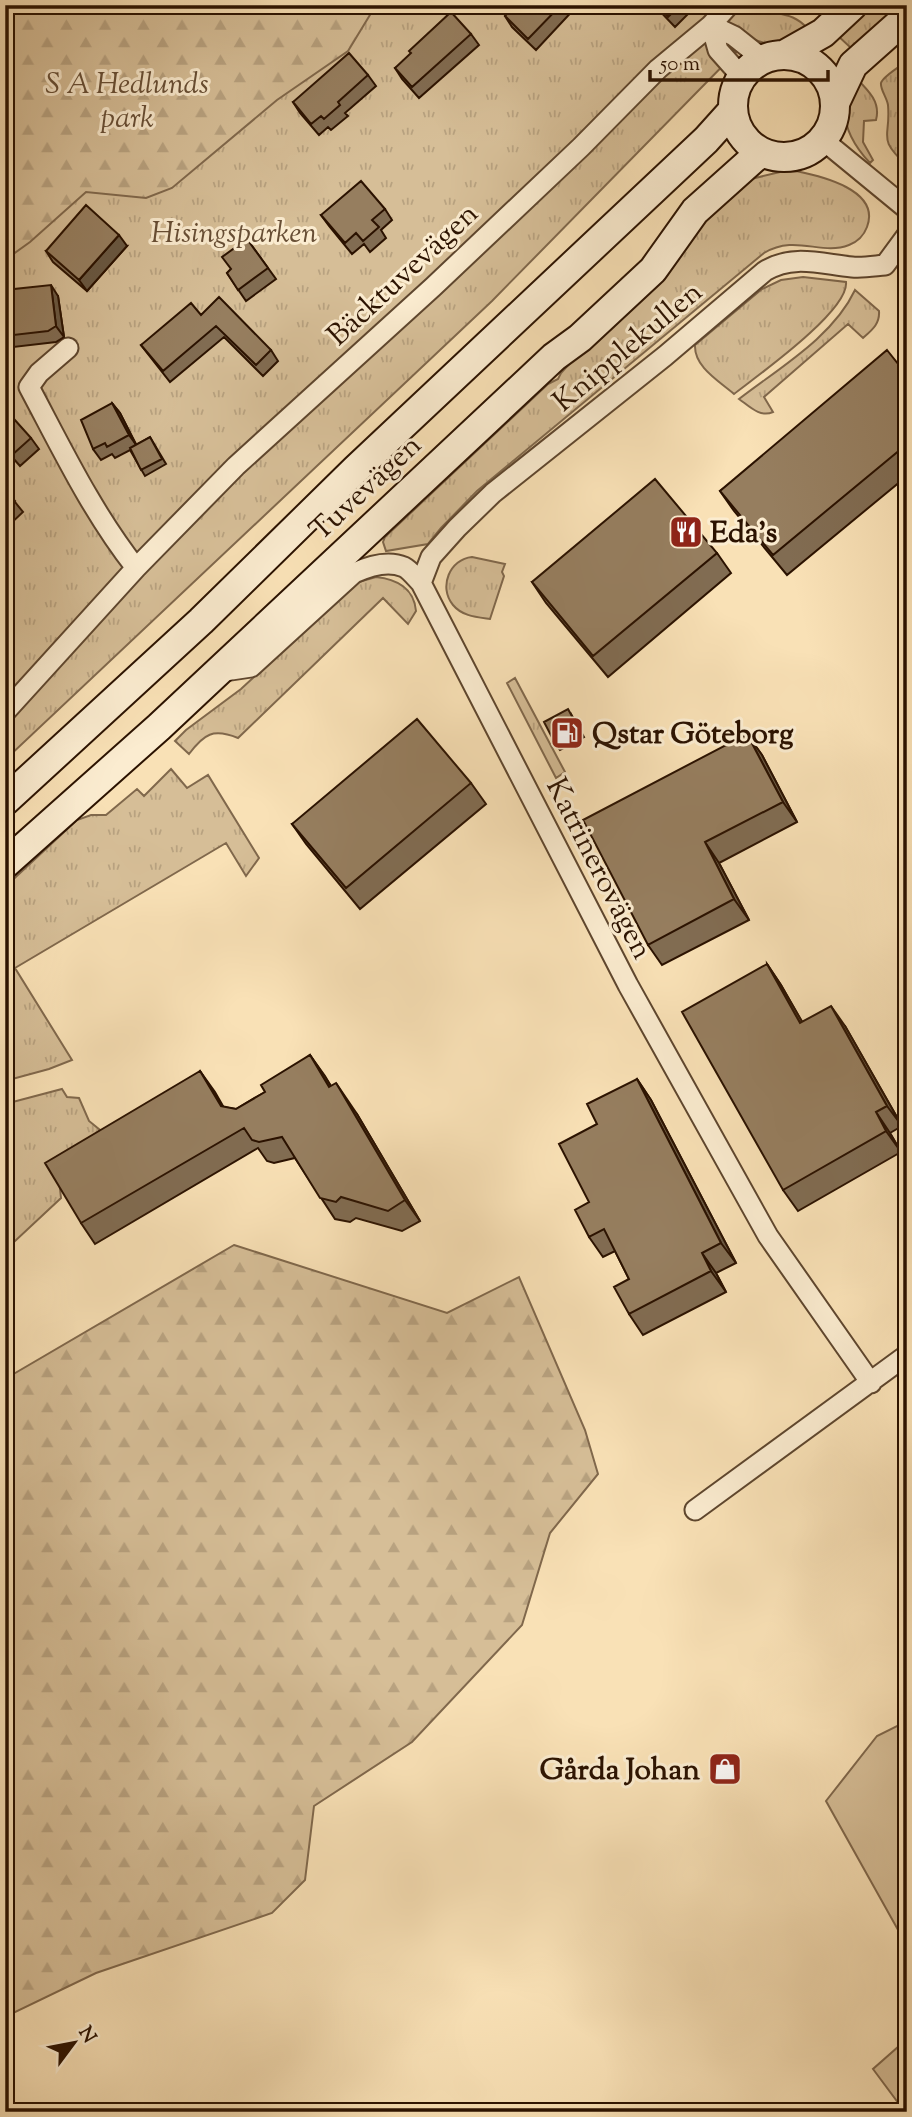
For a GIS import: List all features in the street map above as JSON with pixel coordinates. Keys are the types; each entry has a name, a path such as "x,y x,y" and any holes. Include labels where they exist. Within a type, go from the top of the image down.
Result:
{"main road":[{"path":"742,77 751,66 823,33 853,5"},
{"path":"835,103 853,65 907,17"},
{"path":"733,110 735,123 750,145 774,157 788,157 813,148 823,139 833,122 835,103 832,88 813,64 799,57 774,57"},
{"name":"Tuvevägen","path":"5,801 191,630 385,441 706,140 733,110 734,93 742,77"},
{"name":"Tuvevägen","path":"5,864 217,672 554,357 580,338 653,270 695,211 761,152"}],"street":[{"name":"Bäcktuvevägen","path":"5,712 136,568 236,466 443,278 581,147 658,69 711,25 729,5"},
{"path":"711,25 774,57"},
{"path":"711,25 718,50 742,77"},
{"path":"823,139 907,209"},
{"name":"Knipplekullen","path":"421,583 431,557 493,493 665,356 765,271 778,264 798,260 855,267 885,265 907,235"},
{"path":"68,348 39,373 29,387 88,499 136,568"},
{"path":"217,672 251,667 354,573 381,564 405,567 421,583"},
{"name":"Katrinerovägen","path":"421,583 628,985 768,1236 871,1383"},
{"path":"695,1510 907,1355"}],"green space":[{"name":"Hisingsparken","path":"5,5 782,5 775,13 793,18 807,28 780,43 760,42 750,38 492,301 5,760"},
{"name":"S A Hedlunds park","path":"5,5 376,5 348,51 277,100 172,188 146,198 86,192 30,242 5,260"},
{"path":"865,5 901,5 852,49 836,34"},
{"path":"907,61 907,166 888,143 888,105 881,83"},
{"path":"856,78 872,97 877,108 876,120 864,121 863,142 873,160 870,163 852,138 845,116 846,101"},
{"path":"796,171 833,181 857,194 865,203 869,214 867,227 860,238 839,248 787,245 764,253 477,491 428,544 386,551 383,542 385,537 548,384 558,379 694,227 751,179"},
{"path":"803,277 846,282 843,294 833,309 800,342 734,394 703,367 695,345 762,289 781,280"},
{"path":"855,290 879,311 877,323 863,338 848,324 764,397 773,412 759,412 739,399 819,337 845,307"},
{"path":"472,557 505,564 502,572 504,576 490,619 461,612 449,598 447,582 452,568 464,559"},
{"path":"376,577 403,586 412,596 416,611 408,624 383,598 238,738 215,733 199,742 189,754 175,741 241,689 355,583"},
{"path":"515,678 565,772 556,778 507,683"},
{"path":"171,769 187,788 208,775 259,858 246,876 226,843 15,968 72,1060 5,1081 5,887 77,820 91,815 106,815 137,789 144,796"},
{"path":"62,1089 67,1097 79,1098 89,1121 100,1130 59,1180 61,1198 14,1242 5,1228 5,1104"},
{"path":"234,1245 447,1313 519,1277 585,1430 598,1474 550,1533 522,1625 412,1742 314,1806 305,1880 272,1913 96,1973 5,2017 5,1379"},
{"path":"907,1721 907,1946 826,1801 877,1736"},
{"path":"907,2039 907,2112 905,2112 873,2069"}],"building":[{"path":"515,5 561,5 528,39 505,16"},
{"path":"657,5 680,5 668,17"},
{"path":"451,12 471,34 412,87 395,68 411,53 409,51"},
{"path":"349,53 368,75 338,102 340,105 324,119 321,116 311,124 293,102"},
{"path":"361,181 385,209 372,220 379,227 363,241 356,233 345,243 321,215"},
{"path":"86,205 119,235 79,280 46,251"},
{"path":"247,239 268,268 238,290 227,273 231,269 222,257"},
{"path":"51,285 56,326 48,331 5,336 5,290"},
{"path":"219,297 271,350 256,365 216,326 163,371 141,345 191,303 201,315"},
{"path":"887,350 899,365 907,362 907,444 773,555 720,491"},
{"path":"112,403 129,435 107,447 105,443 93,449 81,420"},
{"path":"14,419 31,438 12,455 5,447 5,427"},
{"path":"150,437 162,459 141,470 130,448"},
{"path":"655,479 717,553 593,656 532,582"},
{"path":"5,490 15,501 5,510"},
{"path":"568,709 580,731 556,745 544,722"},
{"path":"417,719 471,783 346,888 292,824"},
{"path":"747,734 783,802 705,842 734,899 648,945 583,820"},
{"path":"767,964 800,1023 831,1006 887,1106 876,1112 886,1131 783,1190 682,1012"},
{"path":"310,1055 329,1087 336,1083 405,1200 388,1211 341,1197 336,1202 320,1198 282,1137 259,1142 252,1140 244,1128 81,1223 45,1163 200,1071 221,1106 236,1109 265,1092 261,1085"},
{"path":"637,1079 721,1243 702,1253 711,1271 629,1314 614,1287 629,1279 604,1229 589,1237 575,1210 589,1202 559,1144 597,1124 587,1104"}],"place":[{"name":"Eda's","path":"686,532"},
{"name":"Qstar Göteborg","path":"567,733"},
{"name":"Gårda Johan","path":"725,1769"}]}
